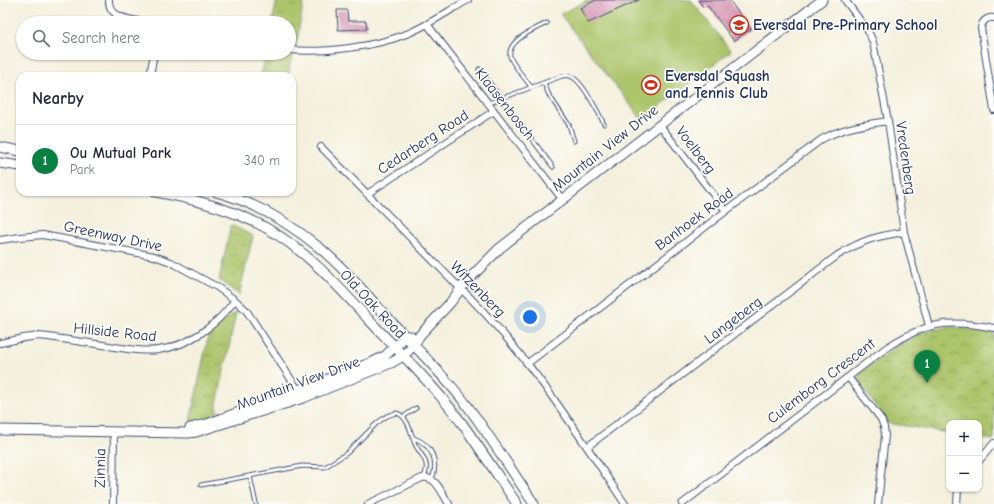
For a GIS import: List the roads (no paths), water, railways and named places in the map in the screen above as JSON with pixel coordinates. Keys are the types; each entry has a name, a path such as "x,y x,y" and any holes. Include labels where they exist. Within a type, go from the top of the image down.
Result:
{"street":[{"path":"108,0 111,10 118,16"},
{"path":"296,50 317,51 384,41 403,35 427,24 468,0"},
{"name":"Mountain View Drive","path":"0,430 174,432 210,423 387,365 403,356 414,345 461,289 500,248 659,124 822,0"},
{"name":"Vredenberg","path":"845,0 871,36 888,121 904,232 929,326"},
{"path":"994,18 984,20 980,28 994,110"},
{"name":"Klaasenbosch","path":"427,24 562,200"},
{"path":"151,72 153,60"},
{"name":"Cedarberg Road","path":"367,194 494,111"},
{"name":"Banhoek Road","path":"528,363 822,139 836,131 888,121"},
{"name":"Voelberg","path":"659,124 726,211"},
{"path":"0,147 16,150"},
{"name":"Witzenberg","path":"321,147 472,299 528,363 625,504"},
{"path":"0,162 16,165"},
{"name":"Old Oak Road","path":"179,196 221,208 249,220 269,230 307,256 394,346 466,428 517,504"},
{"name":"Old Oak Road","path":"227,196 271,215 295,230 322,250 346,273 406,336 466,404 534,504"},
{"name":"Langeberg","path":"587,447 838,255 873,237 904,232"},
{"name":"Greenway Drive","path":"0,240 20,236 43,235 154,256 171,262 217,287 235,300 249,315 300,394"},
{"name":"Hillside Road","path":"0,343 39,336 140,350 166,349 197,336 225,314 235,300"},
{"name":"Culemborg Crescent","path":"682,504 848,377 895,342 909,334 929,326 946,323 960,323 994,328"},
{"path":"406,336 420,336"},
{"name":"Mountain View Drive","path":"300,394 385,356 406,336"},
{"path":"848,377 881,419 884,427 885,440 878,504"},
{"name":"Zinnia","path":"113,504 114,432"},
{"path":"982,457 994,443"},
{"path":"368,504 424,477 432,479 449,504"},
{"path":"957,504 958,492"}],"lane":[{"path":"531,87 512,60 510,50 515,42 547,23"},
{"path":"479,69 553,167"},
{"path":"488,103 565,75 574,78 597,109 604,124"},
{"path":"544,83 568,125 574,141"},
{"path":"403,417 416,408"},
{"path":"201,486 302,466 325,467 347,453 377,423 387,416 396,413 403,417 414,438 415,445 426,461 424,477"},
{"path":"414,438 426,444 434,458 435,469 432,479"},
{"path":"250,476 256,504"}],"place":[{"name":"Eversdal Pre-Primary School","path":"739,25"},
{"name":"Eversdal Squash and Tennis Club","path":"651,85"},
{"name":"Ou Mutual Park","path":"927,383"}]}
